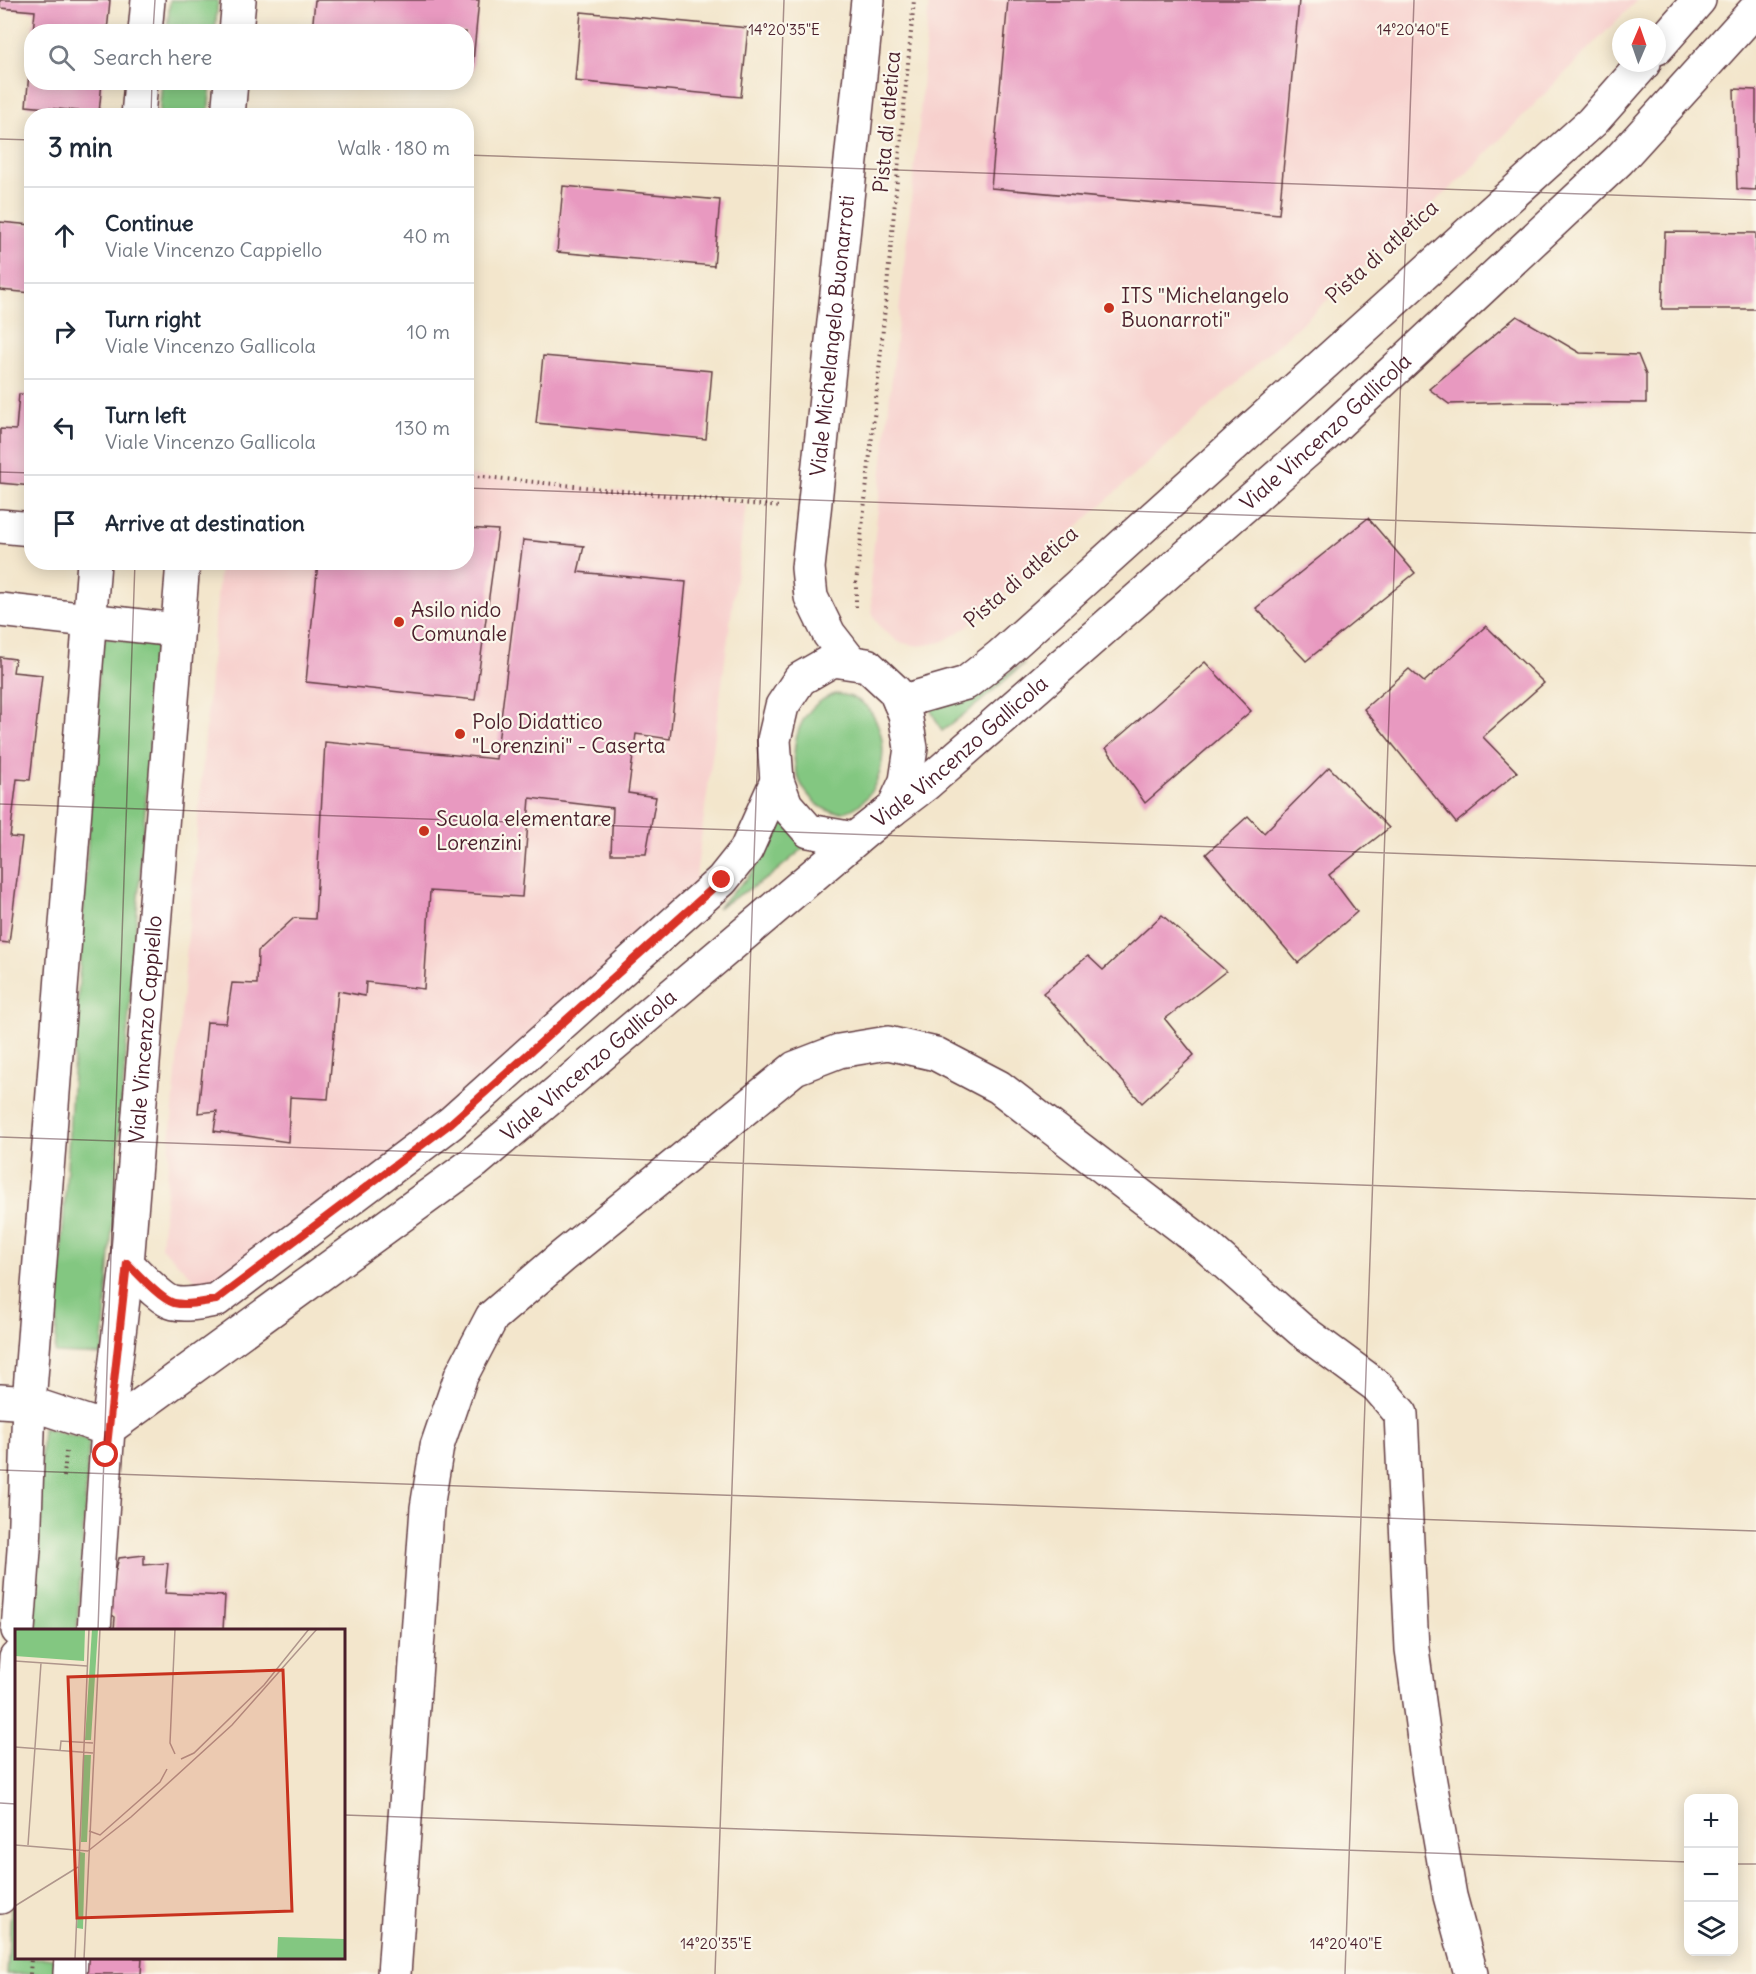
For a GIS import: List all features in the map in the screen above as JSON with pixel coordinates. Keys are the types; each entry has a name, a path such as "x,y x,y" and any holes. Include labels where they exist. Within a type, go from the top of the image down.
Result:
{"street":[{"path":"146,24 148,0"},
{"path":"237,24 239,0"},
{"name":"Viale Michelangelo Buonarroti","path":"850,662 828,634 811,597 808,568 867,0"},
{"path":"1666,38 1700,0"},
{"name":"Viale Vincenzo Gallicola","path":"108,1429 475,1162 876,822 926,784 1323,437 1618,160 1756,9"},
{"path":"900,702 966,683 1000,657 1592,122 1636,72"},
{"path":"139,108 140,90"},
{"path":"229,108 230,90"},
{"path":"0,526 24,528"},
{"path":"18,1629 12,1554 15,1402 93,570"},
{"name":"Viale Vincenzo Cappiello","path":"94,1629 108,1429 127,1263 182,570"},
{"path":"0,610 176,630"},
{"name":"Viale Michelangelo Buonarroti","path":"833,660 867,665 895,691 905,714 911,748 906,781 893,809 876,822 854,839 809,831 786,805 777,781 774,740 782,706 800,679 833,660"},
{"path":"127,1263 152,1288 172,1303 196,1304 216,1300 451,1123 722,880 746,850 777,781"},
{"path":"394,1974 427,1508 436,1446 461,1376 492,1317 562,1257 795,1068 839,1050 888,1043 936,1054 999,1087 1205,1245 1301,1330 1377,1386 1401,1414 1412,1649 1429,1776 1450,1896 1471,1974"},
{"path":"15,1402 108,1429"},
{"path":"0,1898 15,1673"},
{"path":"70,1974 71,1959"}],"path":[{"name":"Pista di atletica","path":"856,614 856,584 879,371 914,0"},
{"path":"474,476 813,510"},
{"path":"30,1974 31,1959"}],"shaded area":[{"name":"ITS \"Michelangelo Buonarroti\"","path":"929,0 1637,0 1619,18 1612,18 1612,25 1466,174 967,627 942,642 919,646 898,642 881,628 872,611 870,582 919,126"},
{"name":"Polo Didattico \"Lorenzini\" - Caserta","path":"474,476 746,504 692,906 216,1300 161,1247 219,570 474,570"}],"green space":[{"path":"170,0 218,0 216,24 168,24"},
{"path":"161,90 210,90 209,108 160,108"},
{"path":"101,637 158,646 102,1355 55,1353"},
{"path":"1025,663 942,731 929,707 992,682"},
{"path":"835,694 854,698 868,708 875,719 882,740 882,762 876,781 866,798 853,809 837,812 820,806 804,789 795,762 797,734 803,721 811,709 822,700"},
{"path":"781,821 811,842 768,878 717,908 749,876 765,854"},
{"path":"43,1428 89,1440 77,1629 30,1629"},
{"path":"15,1848 15,1959 55,1959 54,1974 7,1974"}],"building":[{"path":"0,0 110,0 108,24 34,24 35,11 0,8"},
{"path":"315,0 479,0 474,51 474,24 313,24"},
{"path":"1008,0 1299,0 1279,214 991,188"},
{"path":"581,12 748,28 741,97 575,81"},
{"path":"1734,89 1756,90 1756,190 1737,189"},
{"path":"27,90 101,90 99,108 26,106"},
{"path":"563,186 720,200 714,266 557,252"},
{"path":"0,222 24,224 24,292 0,290"},
{"path":"1665,232 1756,233 1756,309 1662,309"},
{"path":"1517,316 1580,353 1638,355 1646,375 1646,403 1449,404 1429,389"},
{"path":"543,356 712,371 706,439 536,423"},
{"path":"19,394 24,394 24,485 0,483 0,429 16,430"},
{"path":"1368,518 1415,573 1306,661 1256,608"},
{"name":"Asilo nido Comunale","path":"474,528 498,530 475,700 306,682 317,570 474,570"},
{"name":"Scuola elementare Lorenzini","path":"523,540 584,546 578,572 686,582 670,739 636,734 628,793 656,797 646,854 611,854 613,808 530,798 522,897 430,891 424,989 366,982 365,996 338,991 328,1099 290,1097 288,1142 214,1131 217,1111 198,1113 207,1022 226,1023 232,983 257,984 258,951 294,918 315,919 325,742 496,759"},
{"path":"1486,626 1544,683 1483,737 1517,772 1456,823 1364,709 1409,669 1424,682"},
{"path":"0,657 15,659 13,672 42,675 30,780 17,779 10,837 22,838 9,943 0,942"},
{"path":"1205,662 1251,711 1145,803 1106,748"},
{"path":"1329,767 1389,828 1329,875 1357,912 1298,963 1206,854 1248,816 1264,833"},
{"path":"1162,915 1226,971 1165,1019 1194,1055 1142,1103 1043,993 1088,956 1103,970"},
{"path":"144,1555 144,1565 168,1563 165,1593 225,1596 223,1629 114,1629 115,1617 105,1610 119,1558"},
{"path":"78,1959 142,1959 141,1974 77,1974"}],"place":[{"name":"ITS \"Michelangelo Buonarroti\"","path":"1109,308"},
{"name":"Asilo nido Comunale","path":"399,622"},
{"name":"Polo Didattico \"Lorenzini\" - Caserta","path":"460,734"},
{"name":"Scuola elementare Lorenzini","path":"424,831"}],"route":[{"path":"106,1455 127,1263 152,1288 172,1303 196,1304 216,1300 451,1123 722,880"}]}
